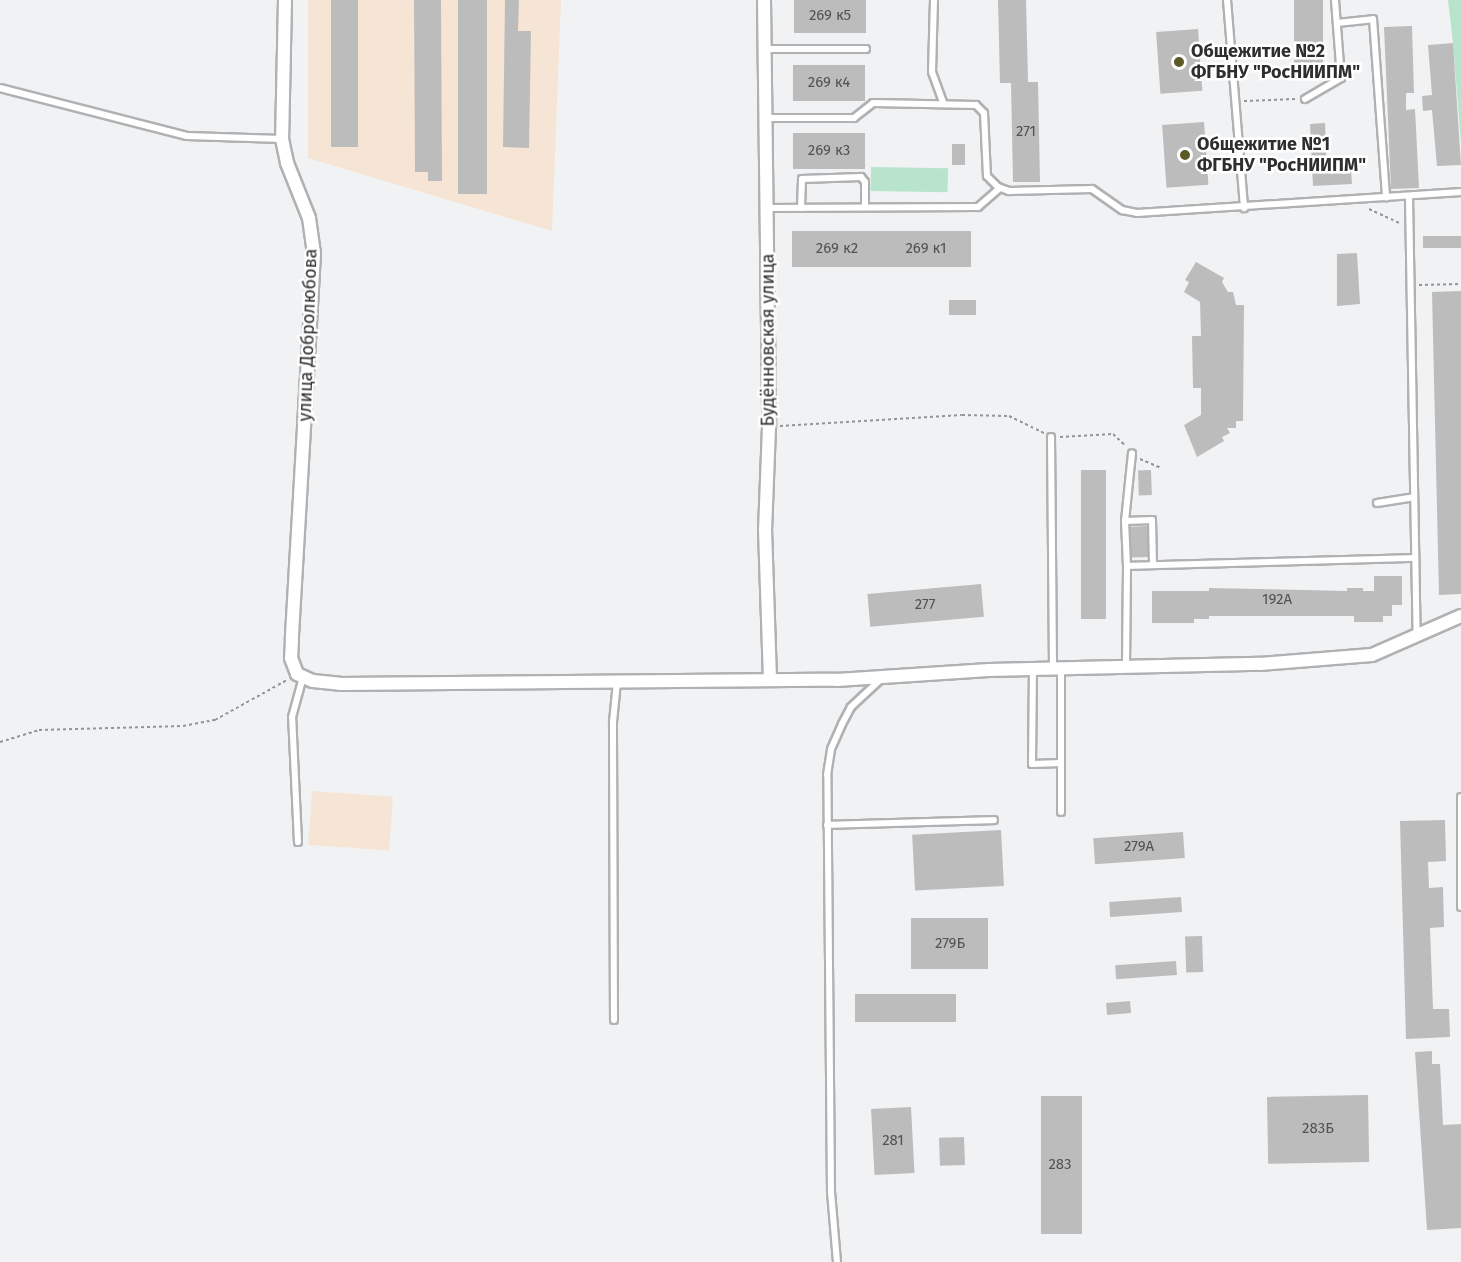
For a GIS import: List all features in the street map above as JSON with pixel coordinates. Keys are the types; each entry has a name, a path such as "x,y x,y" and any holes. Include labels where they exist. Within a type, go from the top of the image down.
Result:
{"street":[{"name":"улица Добролюбова","path":"285,0 282,139 286,163 309,218 314,254 291,658 300,676"},
{"name":"Будённовская улица","path":"764,0 769,427 765,529 770,680"},
{"path":"300,676 340,684 770,680 884,677 1033,668 1260,664 1372,655 1461,616"}],"lane":[{"path":"934,0 932,72 943,102"},
{"path":"1227,0 1238,101 1244,208"},
{"path":"1305,99 1341,78 1335,0"},
{"path":"1337,23 1372,20 1386,198"},
{"path":"766,49 866,49"},
{"path":"0,88 187,136 282,139"},
{"path":"766,118 854,118 873,103 943,102 976,105 984,113 987,176 1000,188 1009,191 1092,189 1122,210 1137,213 1244,208 1461,192"},
{"path":"801,208 802,178 839,177 864,178 865,207"},
{"path":"768,208 978,207 1000,188"},
{"path":"1408,196 1417,635"},
{"path":"1051,437 1061,812"},
{"path":"1126,666 1125,521 1132,453"},
{"path":"1377,503 1414,497"},
{"path":"1125,521 1152,520 1153,565"},
{"path":"1127,566 1415,558"},
{"path":"1033,668 1032,764 1061,763"},
{"path":"298,842 292,717 300,676"},
{"path":"837,1262 831,1180 826,825 831,749 851,707 884,677"},
{"path":"614,1020 613,722 618,681"},
{"path":"1461,797 1461,907"},
{"path":"826,825 994,820"}],"path":[{"path":"1238,101 1305,99"},
{"path":"1361,200 1382,216 1409,228"},
{"path":"1410,285 1461,284"},
{"path":"769,427 962,415 1009,417 1051,437 1113,434 1132,453 1161,468"},
{"path":"0,742 39,730 183,726 215,720 300,676"}],"shaded area":[{"path":"308,0 561,0 552,231 308,158"},
{"path":"312,791 393,797 389,851 308,845"}],"green space":[{"path":"1448,0 1461,0 1461,143 1453,43"},
{"path":"871,167 948,168 948,192 871,191"}],"building":[{"path":"331,0 358,0 358,147 331,147"},
{"path":"414,0 441,0 442,181 428,181 428,172 415,172"},
{"path":"458,0 487,0 487,194 458,194"},
{"path":"505,0 519,0 518,31 531,31 529,148 503,147"},
{"path":"794,0 866,0 866,33 794,33"},
{"path":"998,0 1026,0 1028,82 1038,82 1040,182 1013,182 1011,83 1000,83"},
{"path":"1294,0 1323,0 1323,73 1294,73"},
{"path":"1412,26 1414,93 1406,93 1406,110 1415,109 1419,188 1391,189 1384,27"},
{"name":"Общежитие №2 ФГБНУ \"РосНИИПМ\"","path":"1198,29 1202,91 1160,94 1156,32"},
{"path":"1453,43 1461,165 1437,166 1432,110 1423,111 1422,96 1432,95 1428,45"},
{"path":"793,65 865,65 865,101 793,101"},
{"name":"Общежитие №1 ФГБНУ \"РосНИИПМ\"","path":"1204,122 1208,185 1166,188 1162,125"},
{"path":"1325,123 1327,173 1351,171 1352,184 1313,186 1310,124"},
{"path":"793,133 865,133 865,169 793,169"},
{"path":"952,144 965,144 965,165 952,165"},
{"path":"792,231 971,231 971,267 792,267"},
{"path":"1423,236 1461,236 1461,248 1423,248"},
{"path":"1357,253 1360,304 1337,306 1337,254"},
{"path":"1196,262 1224,278 1222,282 1228,292 1233,292 1236,305 1244,305 1243,421 1236,421 1236,428 1227,428 1230,433 1222,437 1224,441 1197,457 1184,425 1201,415 1201,388 1193,388 1192,336 1201,336 1200,302 1184,292 1189,282 1185,280"},
{"path":"1461,291 1461,594 1439,595 1432,292"},
{"path":"949,300 976,300 976,315 949,315"},
{"path":"1081,470 1106,470 1106,619 1081,619"},
{"path":"1138,470 1151,470 1152,495 1139,495"},
{"path":"1148,526 1149,557 1131,558 1130,527"},
{"path":"1374,576 1402,576 1402,605 1392,605 1392,616 1383,616 1383,622 1354,622 1354,616 1209,616 1209,619 1194,619 1194,623 1152,623 1152,591 1209,591 1209,588 1347,591 1347,588 1363,588 1363,591 1374,591"},
{"path":"981,584 984,617 870,627 867,594"},
{"path":"1445,820 1446,861 1428,862 1429,888 1443,887 1444,927 1430,928 1433,1009 1449,1009 1450,1037 1406,1039 1400,821"},
{"path":"1001,830 1004,886 915,891 912,835"},
{"path":"1183,832 1185,858 1095,864 1093,838"},
{"path":"1181,897 1182,912 1110,917 1109,902"},
{"path":"911,918 988,918 988,969 911,969"},
{"path":"1202,936 1203,972 1186,973 1185,937"},
{"path":"1176,961 1177,975 1116,979 1115,965"},
{"path":"855,994 956,994 956,1022 855,1022"},
{"path":"1130,1001 1131,1013 1107,1015 1106,1003"},
{"path":"1432,1051 1432,1064 1440,1064 1443,1125 1461,1124 1461,1228 1427,1230 1415,1052"},
{"path":"1368,1095 1369,1162 1268,1164 1267,1097"},
{"path":"1041,1096 1082,1096 1082,1234 1041,1234"},
{"path":"911,1107 914,1173 875,1175 871,1109"},
{"path":"964,1137 965,1165 940,1166 939,1138"}],"place":[{"name":"Общежитие №2 ФГБНУ \"РосНИИПМ\"","path":"1179,62"},
{"name":"Общежитие №1 ФГБНУ \"РосНИИПМ\"","path":"1185,155"}]}
